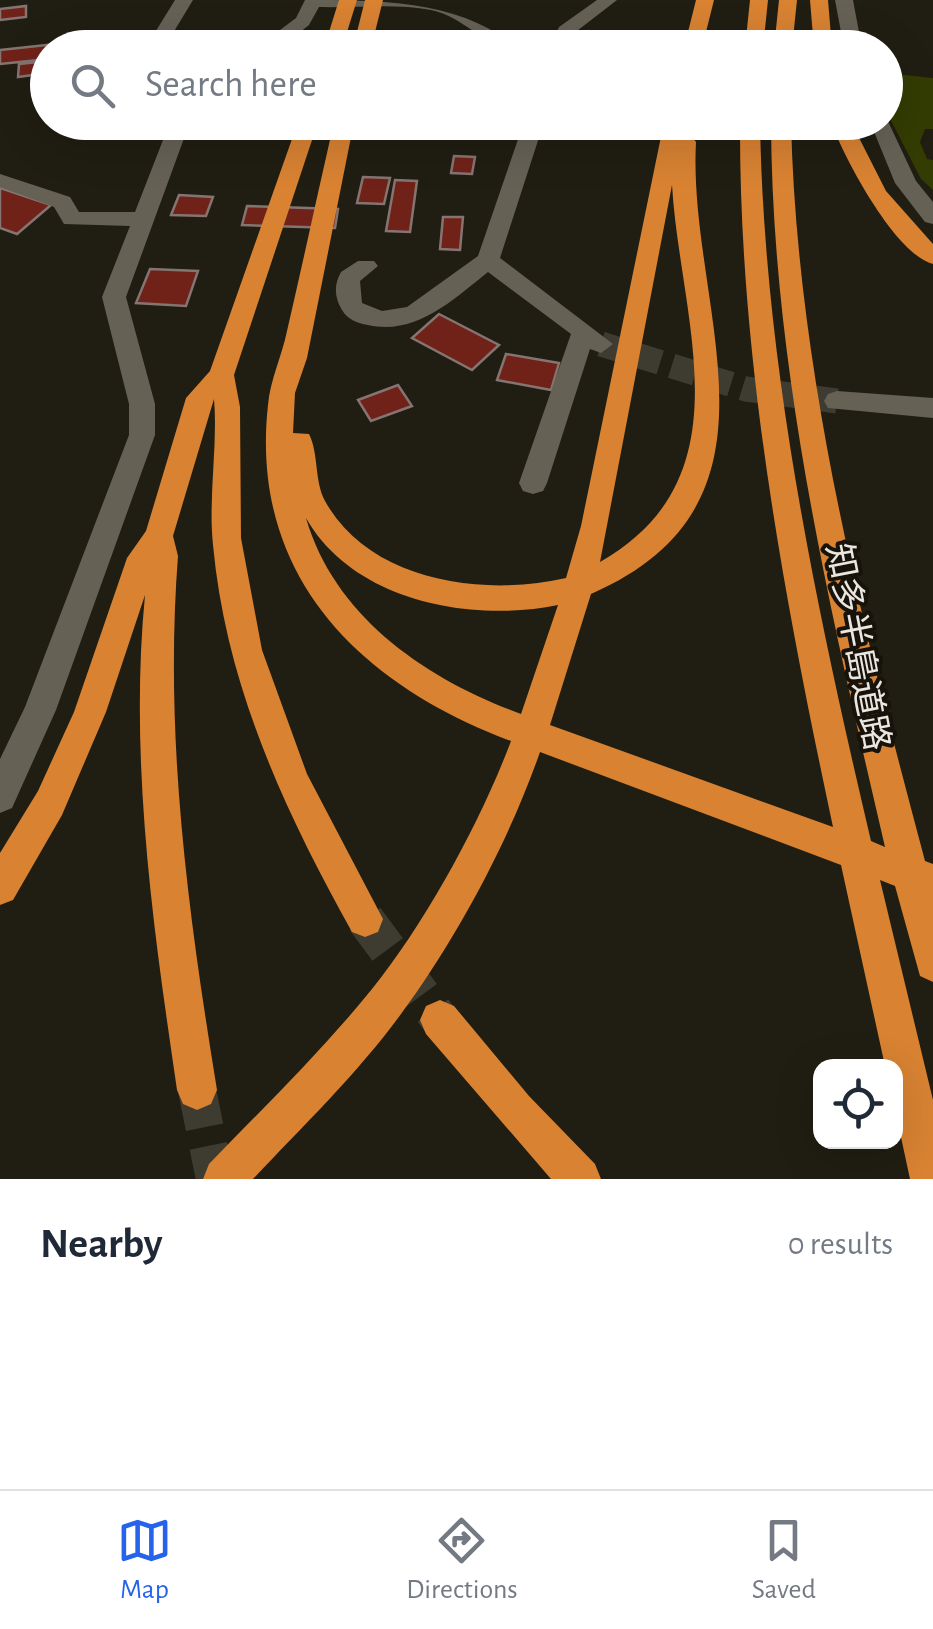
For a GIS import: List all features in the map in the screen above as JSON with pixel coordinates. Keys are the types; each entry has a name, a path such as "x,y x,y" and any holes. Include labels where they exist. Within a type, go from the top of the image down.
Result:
{"highway":[{"path":"339,30 348,0"},
{"path":"366,30 374,0"},
{"path":"756,30 759,0"},
{"path":"785,30 788,0"},
{"path":"819,0 822,30"},
{"path":"698,30 705,1"},
{"path":"705,1 713,15 710,30"},
{"path":"0,887 50,803 90,712 142,558 158,536 199,398 221,375 302,140"},
{"path":"340,140 294,358 282,382 280,432 290,522 305,565 330,605 358,635 406,674 466,709 933,882"},
{"path":"224,1179 319,1080 386,1001 431,934 506,800 563,643 595,526 670,140"},
{"path":"294,358 301,467 310,503 336,540 368,564 401,582 446,594 514,597 562,592 610,571 648,544 673,518 702,458 710,388 686,235 683,192 688,140"},
{"name":"知多半島道路","path":"751,140 754,242 782,478 814,669 931,1179"},
{"name":"知多半島道路","path":"782,140 794,315 812,428 847,608 930,952"},
{"path":"849,140 864,177 886,208 933,258"},
{"path":"221,375 230,403 224,472 228,548 249,669 293,790 365,920"},
{"path":"158,536 164,556 153,690 156,761 166,875 197,1090"},
{"path":"799,833 830,860 933,902"},
{"path":"440,1020 515,1110 580,1179"}],"street":[{"path":"165,30 184,0"},
{"path":"565,30 608,0"},
{"path":"844,0 850,30"},
{"path":"291,30 318,2 446,9 472,19 486,30"},
{"path":"0,796 40,710 142,434 142,404 114,298 173,140"},
{"path":"366,266 349,277 346,290 359,315 379,320 404,318 422,310 488,260 528,140"},
{"path":"888,140 906,183 933,218"},
{"path":"0,180 62,202 72,219 142,220"},
{"path":"488,260 592,337 532,483"},
{"path":"837,401 933,408"}],"green space":[{"path":"903,75 933,78 933,129 925,129 920,142 927,159 933,160 933,190 921,179 901,140"}],"building":[{"path":"26,6 26,17 0,20 0,9"},
{"path":"30,47 30,61 0,64 0,50"},
{"path":"30,63 30,75 18,77 19,64"},
{"path":"454,156 475,157 472,174 451,173"},
{"path":"363,177 390,178 384,204 357,203"},
{"path":"395,180 417,181 410,232 386,231"},
{"path":"0,188 51,205 17,234 0,228"},
{"path":"179,195 213,197 206,216 171,215"},
{"path":"247,206 338,209 335,228 242,225"},
{"path":"443,217 463,217 460,250 440,249"},
{"path":"150,269 198,271 186,306 136,303"},
{"path":"439,314 499,345 472,370 412,338"},
{"path":"506,354 559,363 551,390 497,380"},
{"path":"398,385 412,406 371,421 358,400"}],"tunnel":[{"path":"601,344 746,389 837,401"},
{"path":"365,919 440,1020"},
{"path":"197,1090 215,1179"}]}
